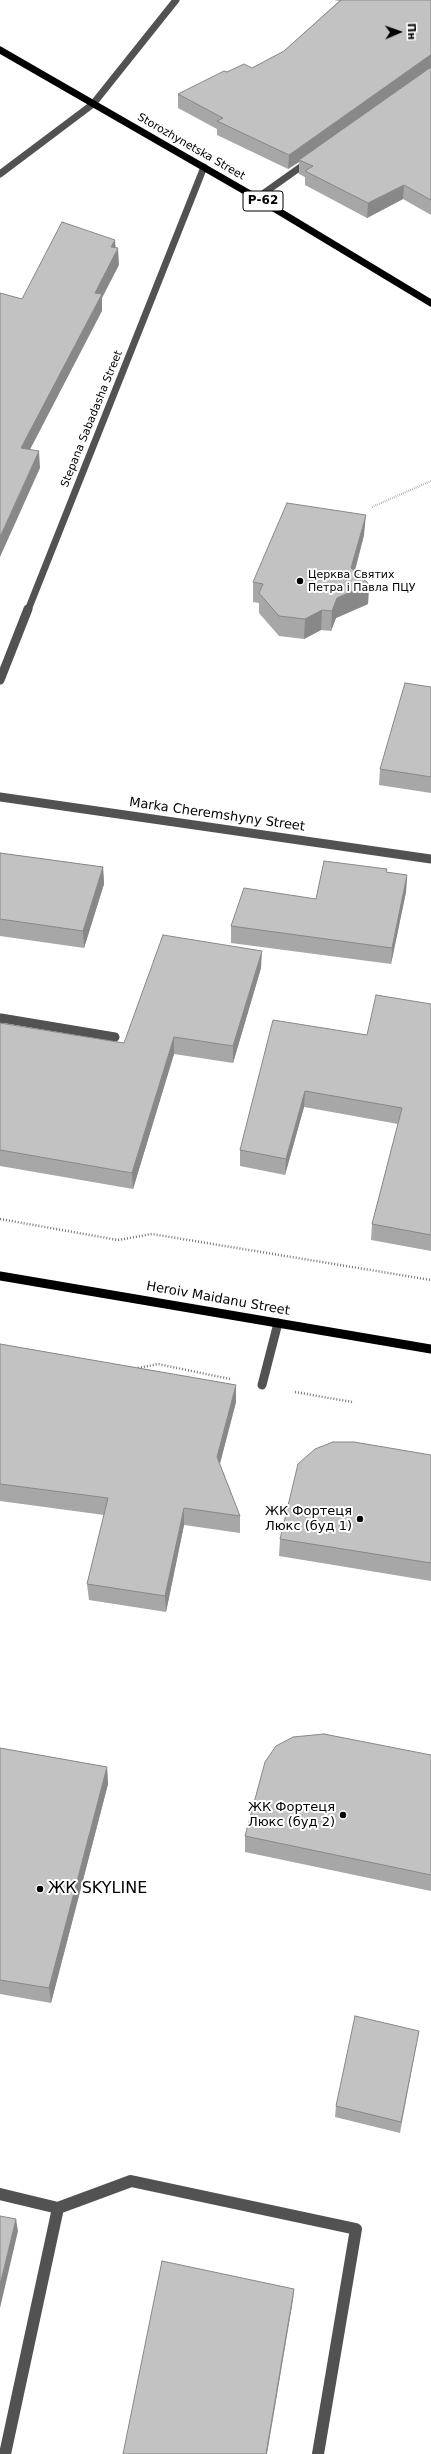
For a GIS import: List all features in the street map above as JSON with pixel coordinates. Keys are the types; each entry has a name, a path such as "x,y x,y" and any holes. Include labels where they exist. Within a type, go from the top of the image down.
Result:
{"main road":[{"name":"Storozhynetska Street","path":"0,50 257,198 431,303"},
{"name":"Heroiv Maidanu Street","path":"0,1276 431,1349"}],"street":[{"path":"0,174 93,104 176,0"},
{"path":"257,198 315,156"},
{"name":"Stepana Sabadasha Street","path":"0,680 204,167"},
{"name":"Marka Cheremshyny Street","path":"0,797 431,859"},
{"path":"0,1020 1,1018 115,1037"},
{"path":"262,1385 278,1323"},
{"path":"0,2194 58,2208 131,2181 356,2229 318,2454"},
{"path":"5,2454 58,2208"}],"path":[{"path":"372,507 431,481"},
{"path":"0,1219 118,1240 152,1234 431,1280"},
{"path":"135,1369 158,1364 352,1402"}],"building":[{"path":"341,0 431,0 431,55 289,155 217,121 223,118 178,94 224,71 227,72 244,64 252,68 284,51"},
{"path":"431,67 431,200 404,185 368,203 305,171 313,166 299,160"},
{"path":"62,222 115,240 111,247 118,248 95,293 102,294 21,448 39,451 0,537 0,293 22,299"},
{"name":"Церква Святих Петра і Павла ПЦУ","path":"287,503 366,515 351,568 369,584 337,598 332,611 322,610 305,619 279,616 259,593 263,584 253,582"},
{"path":"405,683 431,687 431,777 380,769"},
{"path":"0,853 103,867 83,931 0,919"},
{"path":"324,861 387,869 386,872 407,875 392,948 231,926 244,888 316,899"},
{"path":"163,935 262,951 233,1046 174,1037 132,1173 0,1150 0,1023 124,1043"},
{"path":"376,995 431,1004 431,1235 372,1224 402,1108 305,1091 286,1159 240,1150 273,1020 367,1035"},
{"path":"0,1344 236,1385 217,1457 240,1516 184,1508 165,1596 87,1584 108,1498 0,1484"},
{"name":"ЖК Фортеця Люкс (буд 1)","path":"333,1442 354,1442 431,1455 431,1563 280,1539 298,1464 315,1449"},
{"name":"ЖК Фортеця Люкс (буд 2)","path":"324,1734 431,1755 431,1875 245,1836 265,1762 276,1746 293,1737"},
{"name":"ЖК SKYLINE","path":"0,1748 107,1767 49,1988 0,1980"},
{"path":"355,2016 419,2031 401,2122 336,2106"},
{"path":"0,2216 16,2219 0,2285"},
{"path":"162,2261 294,2289 266,2454 123,2454"}],"place":[{"name":"Церква Святих Петра і Павла ПЦУ","path":"300,581"},
{"name":"ЖК Фортеця Люкс (буд 1)","path":"360,1519"},
{"name":"ЖК Фортеця Люкс (буд 2)","path":"343,1815"},
{"name":"ЖК SKYLINE","path":"40,1889"}]}
